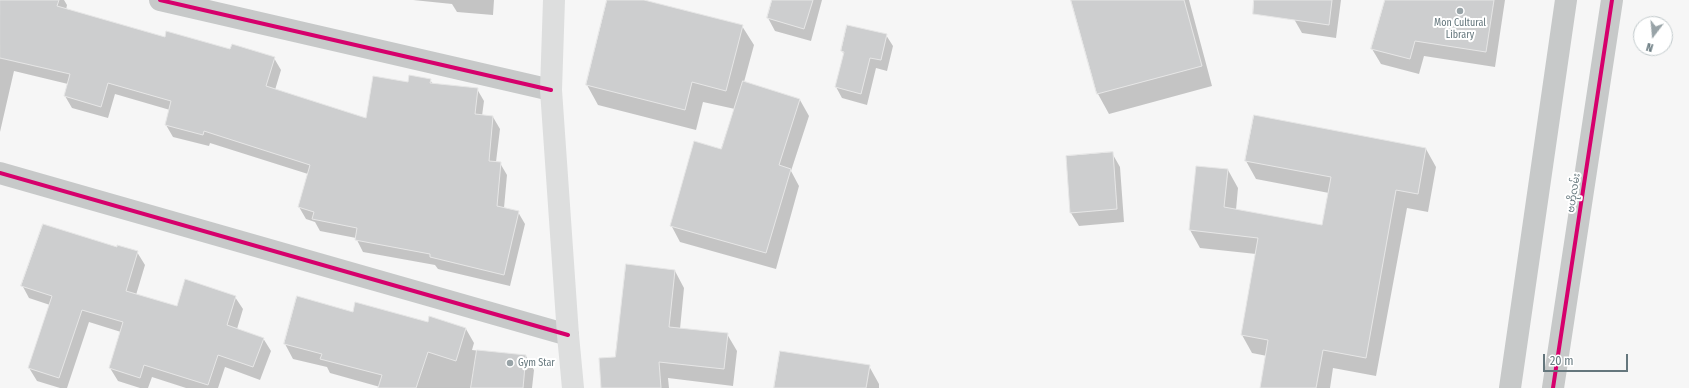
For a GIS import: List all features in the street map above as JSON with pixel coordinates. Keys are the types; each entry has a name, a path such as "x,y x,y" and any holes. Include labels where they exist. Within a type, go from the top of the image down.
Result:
{"main road":[{"path":"554,0 552,90 568,335 574,388"}],"street":[{"path":"160,0 552,90"},
{"path":"1510,388 1566,0"},
{"name":"ဗဟိုလမ်း","path":"1553,388 1612,0"},
{"path":"0,174 568,335"}],"building":[{"path":"0,0 59,0 57,6 165,37 166,31 230,49 232,44 275,57 266,86 366,118 373,76 408,82 409,75 431,79 430,83 478,88 475,114 493,116 489,161 501,162 497,206 519,211 504,275 430,257 430,254 355,240 357,228 312,219 314,212 298,207 310,165 204,131 203,135 165,125 171,101 108,83 101,107 64,96 70,74 0,58"},
{"path":"607,0 644,0 743,25 726,91 692,82 685,110 586,85"},
{"path":"772,0 813,0 804,29 767,18"},
{"path":"1071,0 1184,0 1202,66 1097,94"},
{"path":"1254,0 1332,0 1329,25 1253,14"},
{"path":"1385,0 1494,0 1486,52 1415,41 1410,59 1371,49"},
{"path":"847,25 887,34 881,60 870,58 861,94 835,87 844,52 841,51"},
{"path":"743,81 800,99 779,165 791,169 766,253 670,226 694,141 721,149"},
{"path":"1254,115 1426,148 1418,194 1396,190 1366,358 1323,350 1316,388 1260,388 1268,340 1241,335 1258,238 1189,230 1196,166 1228,169 1224,207 1322,225 1331,177 1245,161"},
{"path":"1113,152 1117,209 1070,213 1066,156"},
{"path":"43,224 117,247 117,245 138,251 126,291 177,306 185,279 236,296 227,325 264,338 253,367 218,355 208,385 144,365 140,378 109,368 123,322 82,310 59,378 28,368 52,296 21,286"},
{"path":"626,264 675,270 669,327 728,333 724,369 659,362 661,388 601,388 599,358 615,357"},
{"path":"297,296 353,312 355,302 428,322 429,316 466,328 456,361 428,352 416,388 378,388 382,375 320,359 322,354 284,344"},
{"path":"477,350 526,355 523,388 471,388"},
{"path":"780,351 870,365 866,388 774,388"}],"cycle path":[{"path":"160,0 551,90"},
{"path":"1553,388 1612,0"},
{"path":"0,173 568,335"}],"place":[{"name":"Mon Cultural Library","path":"1460,11"},
{"name":"Gym Star","path":"510,363"}]}
